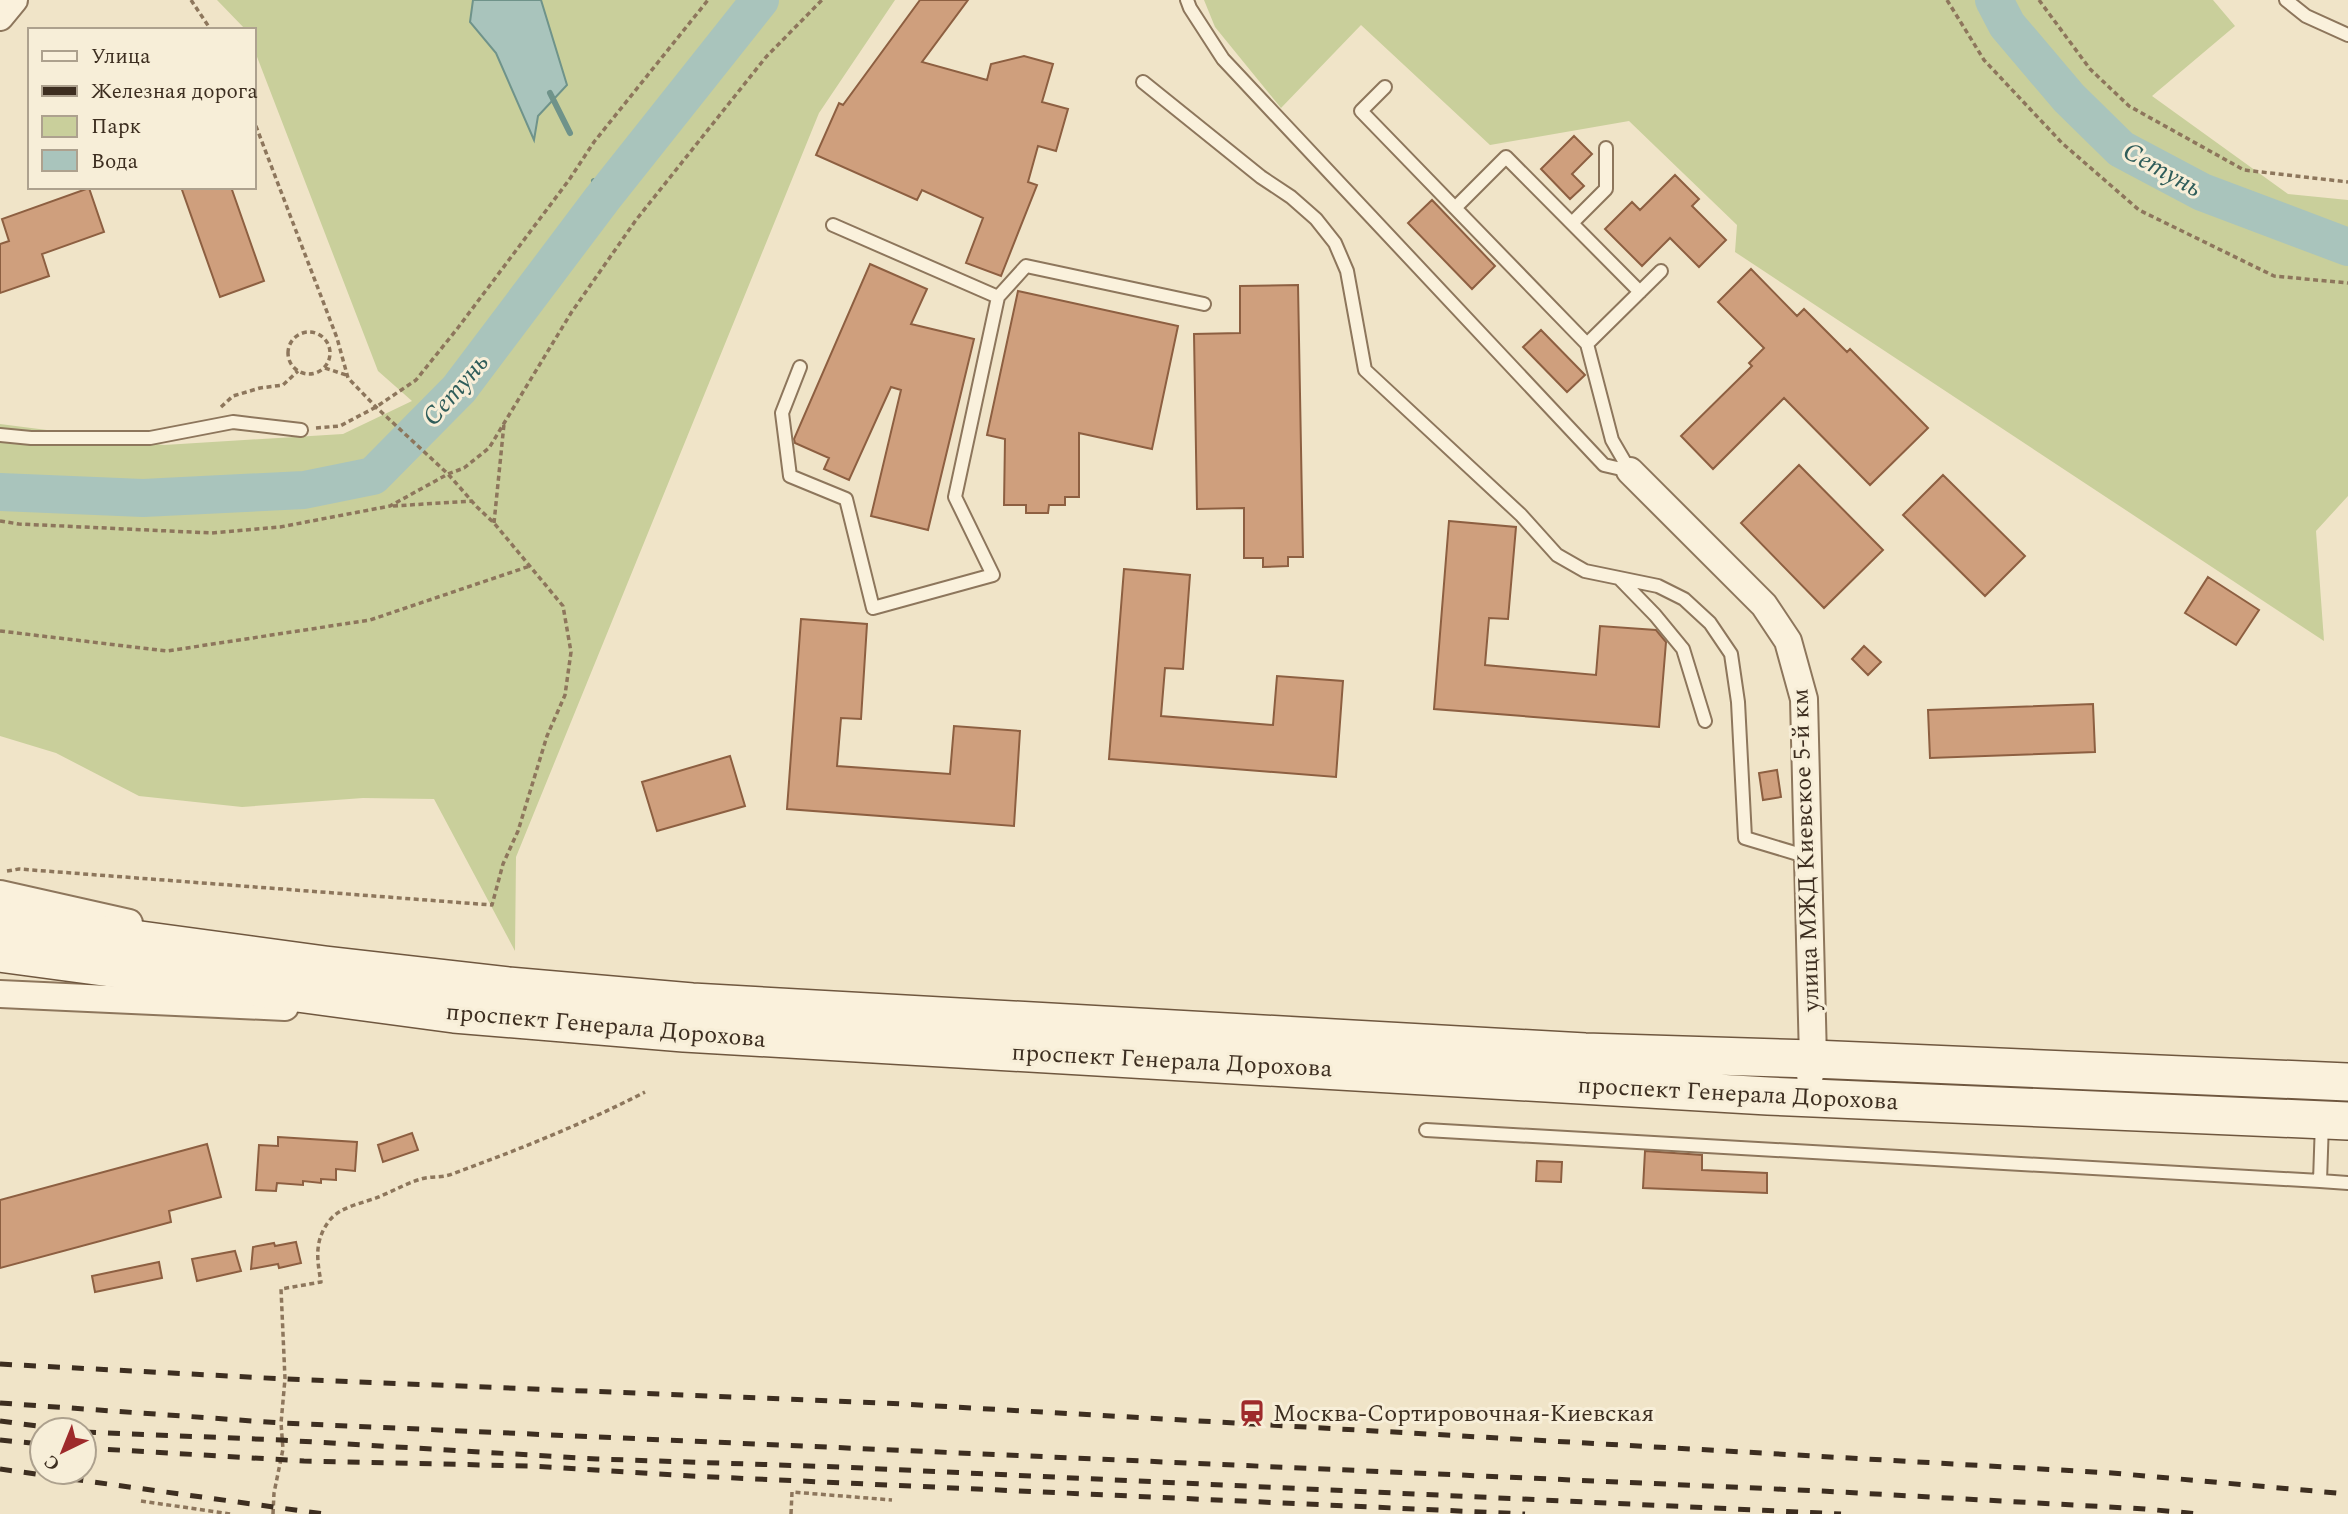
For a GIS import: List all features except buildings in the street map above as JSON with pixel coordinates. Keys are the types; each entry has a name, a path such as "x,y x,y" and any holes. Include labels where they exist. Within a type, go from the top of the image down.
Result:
{"main road":[{"name":"проспект Генерала Дорохова","path":"0,921 325,965 508,986 692,1002 1585,1052 2348,1082"},
{"name":"проспект Генерала Дорохова","path":"0,953 454,1014 684,1034 1768,1096 2335,1120"}],"street":[{"path":"0,17 14,0"},
{"name":"улица МЖД Киевское 5-й км","path":"1630,471 1764,605 1788,640 1804,699 1813,1059"},
{"path":"0,894 325,965"},
{"path":"0,994 454,1014"},
{"path":"1768,1096 1805,1084 1812,1070 1813,1059"}],"lane":[{"path":"1187,0 1223,59 1604,465 1630,471"},
{"path":"2286,0 2306,16 2348,35"},
{"path":"1143,82 1316,219 1329,235 1347,271 1365,370 1521,515 1557,555 1585,571 1658,586 1684,599 1710,623 1731,654 1738,702 1745,838 1808,856"},
{"path":"1385,87 1361,111 1587,344 1612,440 1630,471"},
{"path":"1572,223 1606,189 1606,148"},
{"path":"1455,208 1506,157 1640,292"},
{"path":"833,225 998,297"},
{"path":"800,368 782,413 790,476 846,499 873,608 993,575 955,497 998,297 1026,266 1204,304"},
{"path":"1587,344 1661,271"},
{"path":"0,435 31,438 150,438 233,422 301,430"},
{"path":"1619,578 1683,649 1705,721"},
{"path":"2320,1181 2335,1120"},
{"path":"1426,1130 2348,1183"}],"path":[{"path":"191,0 210,28"},
{"path":"301,430 340,426 376,407 415,380 457,330 569,180 594,142 708,0"},
{"path":"390,506 464,468 489,448 571,313 636,220 766,57 822,0"},
{"path":"1947,0 1984,60 2062,143 2139,209 2274,276 2348,283"},
{"path":"2039,0 2090,69 2129,106 2244,170 2348,182"},
{"path":"256,126 337,338 347,376"},
{"path":"309,331 316,332 327,341 330,355 325,368 312,374 298,372 288,354 291,340 309,331"},
{"path":"327,341 337,338"},
{"path":"0,877 8,871 19,869 492,905 503,864 518,831 547,736 565,695 571,652 563,606 494,523 448,474 347,376 325,368"},
{"path":"188,431 233,396 260,388 283,386 298,372"},
{"path":"494,523 505,421"},
{"path":"0,521 96,529 212,533 280,527 390,506 472,501"},
{"path":"0,631 167,651 370,620 530,566"},
{"path":"273,1514 274,1493 283,1450 281,1423 285,1379 281,1289 321,1282 316,1254 330,1220 340,1212 407,1183 424,1177 447,1176 485,1162 599,1116 645,1092"},
{"path":"791,1514 792,1492 892,1500"},
{"path":"141,1501 231,1514"}],"green space":[{"path":"217,0 895,0 819,113 516,857 515,951 434,799 363,798 242,807 139,796 56,753 0,736 0,424 164,445 343,434 412,401 378,371 256,54 256,28 244,28"},
{"path":"1204,0 2213,0 2235,26 2152,96 2288,194 2348,200 2348,496 2316,531 2324,641 1735,252 1737,225 1629,121 1490,145 1361,25 1281,108 1215,27"}],"water":[{"path":"473,0 541,0 567,85 538,116 534,140 496,53 470,22"}],"waterway":[{"name":"Сетунь","path":"0,492 143,498 304,490 373,476 459,389 602,199 760,0"},
{"name":"Сетунь","path":"1994,0 2007,25 2069,98 2121,149 2202,192 2348,247"},
{"path":"550,93 570,133"},
{"path":"594,181 602,199"}],"railway":[{"path":"0,1364 285,1379 884,1403 2112,1473 2348,1494"},
{"path":"0,1403 281,1423 1822,1491 2199,1514"},
{"path":"0,1421 28,1425"},
{"path":"98,1433 281,1440 597,1459 840,1467 1841,1514"},
{"path":"0,1440 28,1443"},
{"path":"98,1449 304,1461 530,1466 691,1476 1525,1514"},
{"path":"0,1469 324,1514"}],"place":[{"name":"Москва-Сортировочная-Киевская","path":"1252,1413"}]}
